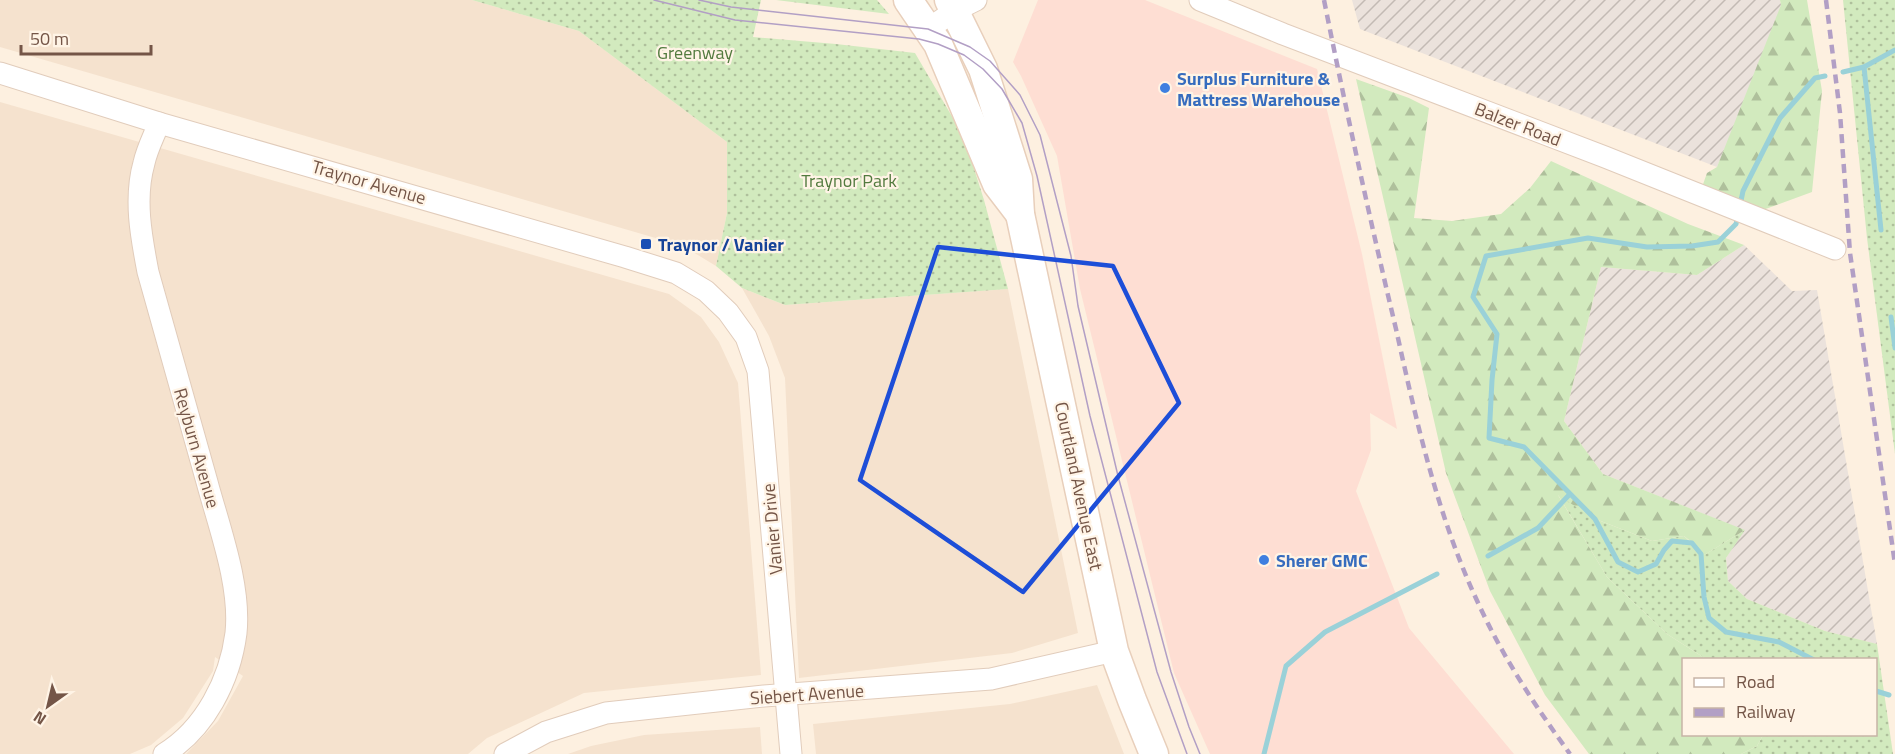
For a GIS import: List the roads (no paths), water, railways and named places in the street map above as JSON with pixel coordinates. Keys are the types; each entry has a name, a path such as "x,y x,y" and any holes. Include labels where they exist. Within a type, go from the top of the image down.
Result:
{"main road":[{"name":"Courtland Avenue East","path":"908,0 938,44 997,184 1020,214"},
{"name":"Courtland Avenue East","path":"960,3 970,47 983,69 1018,179 1020,214 1114,651 1154,754"}],"street":[{"name":"Balzer Road","path":"1200,0 1835,249"},
{"path":"928,29 960,3"},
{"name":"Traynor Avenue","path":"0,73 159,123 482,214 676,273 706,291 728,312"},
{"name":"Reyburn Avenue","path":"159,123 144,163 139,193 141,236 147,272 233,577 236,631 228,671 211,706 192,730 164,754"},
{"name":"Vanier Drive","path":"728,312 746,337 758,371 791,754"},
{"name":"Siebert Avenue","path":"506,754 546,732 606,713 787,694 991,679 1114,651"}],"waterway":[{"path":"1843,72 1864,67 1895,50"},
{"path":"1864,67 1881,230"},
{"path":"1740,206 1743,191 1780,118 1815,78 1825,76"},
{"path":"1738,215 1736,224 1718,242 1692,246 1647,247 1588,238 1486,256 1473,297 1497,334 1489,438 1524,447 1595,519 1618,562 1638,572 1656,564 1672,541 1692,543 1701,554 1704,597 1709,618 1726,632 1779,642 1810,658"},
{"path":"1891,317 1895,348"},
{"path":"1488,556 1538,528 1569,495"},
{"path":"1264,754 1286,666 1325,632 1437,574"},
{"path":"1877,691 1889,695"}],"tram line":[{"path":"654,0 735,20 919,39 964,55 983,69 1002,89 1022,123 1037,176 1090,416 1157,672 1187,754"},
{"path":"699,0 731,7 928,29 970,47 990,61 1020,95 1040,135 1071,256 1078,306 1118,476 1171,672 1200,754"}],"railway":[{"path":"1324,0 1358,165 1412,400 1430,471 1452,540 1465,574 1499,645 1545,719 1570,754"},
{"path":"1826,0 1840,113 1850,253 1895,564"}],"place":[{"name":"Surplus Furniture & Mattress Warehouse","path":"1165,88"},
{"name":"Traynor / Vanier","path":"646,244"},
{"name":"Sherer GMC","path":"1264,560"}],"park label":[{"name":"Greenway","path":"695,52"},
{"name":"Traynor Park","path":"849,180"}]}
